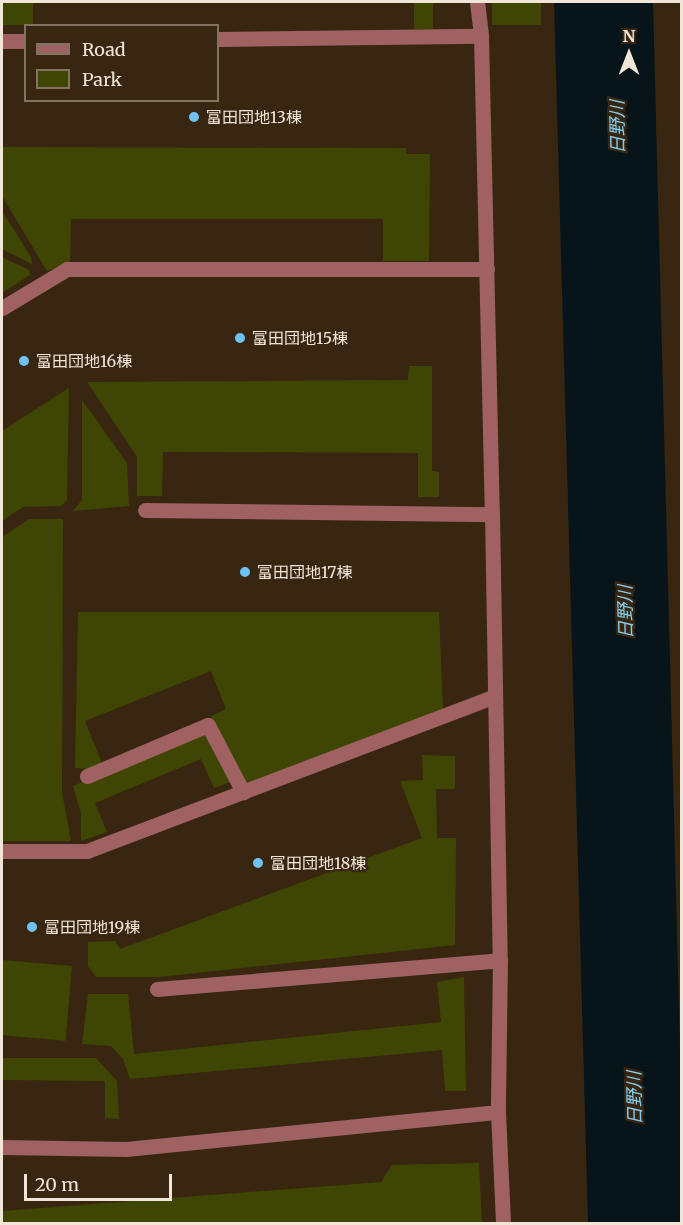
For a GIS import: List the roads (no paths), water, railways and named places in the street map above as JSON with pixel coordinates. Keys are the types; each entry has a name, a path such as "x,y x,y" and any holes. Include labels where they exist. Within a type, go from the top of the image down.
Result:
{"street":[{"path":"477,2 481,36 487,269 500,960 498,1112 504,1224"},
{"path":"219,39 481,36"},
{"path":"2,41 24,41"},
{"path":"2,308 67,269 487,269"},
{"path":"145,510 492,514"},
{"path":"2,851 87,851 495,696"},
{"path":"87,776 208,725 243,792"},
{"path":"158,989 500,960"},
{"path":"2,1147 126,1149 498,1112"}],"water":[{"name":"日野川","path":"554,2 653,2 681,1089 681,1223 588,1223"}],"place":[{"name":"富田団地13棟","path":"194,117"},
{"name":"富田団地15棟","path":"240,338"},
{"name":"富田団地16棟","path":"24,361"},
{"name":"富田団地17棟","path":"245,572"},
{"name":"富田団地18棟","path":"258,863"},
{"name":"富田団地19棟","path":"32,927"}]}
